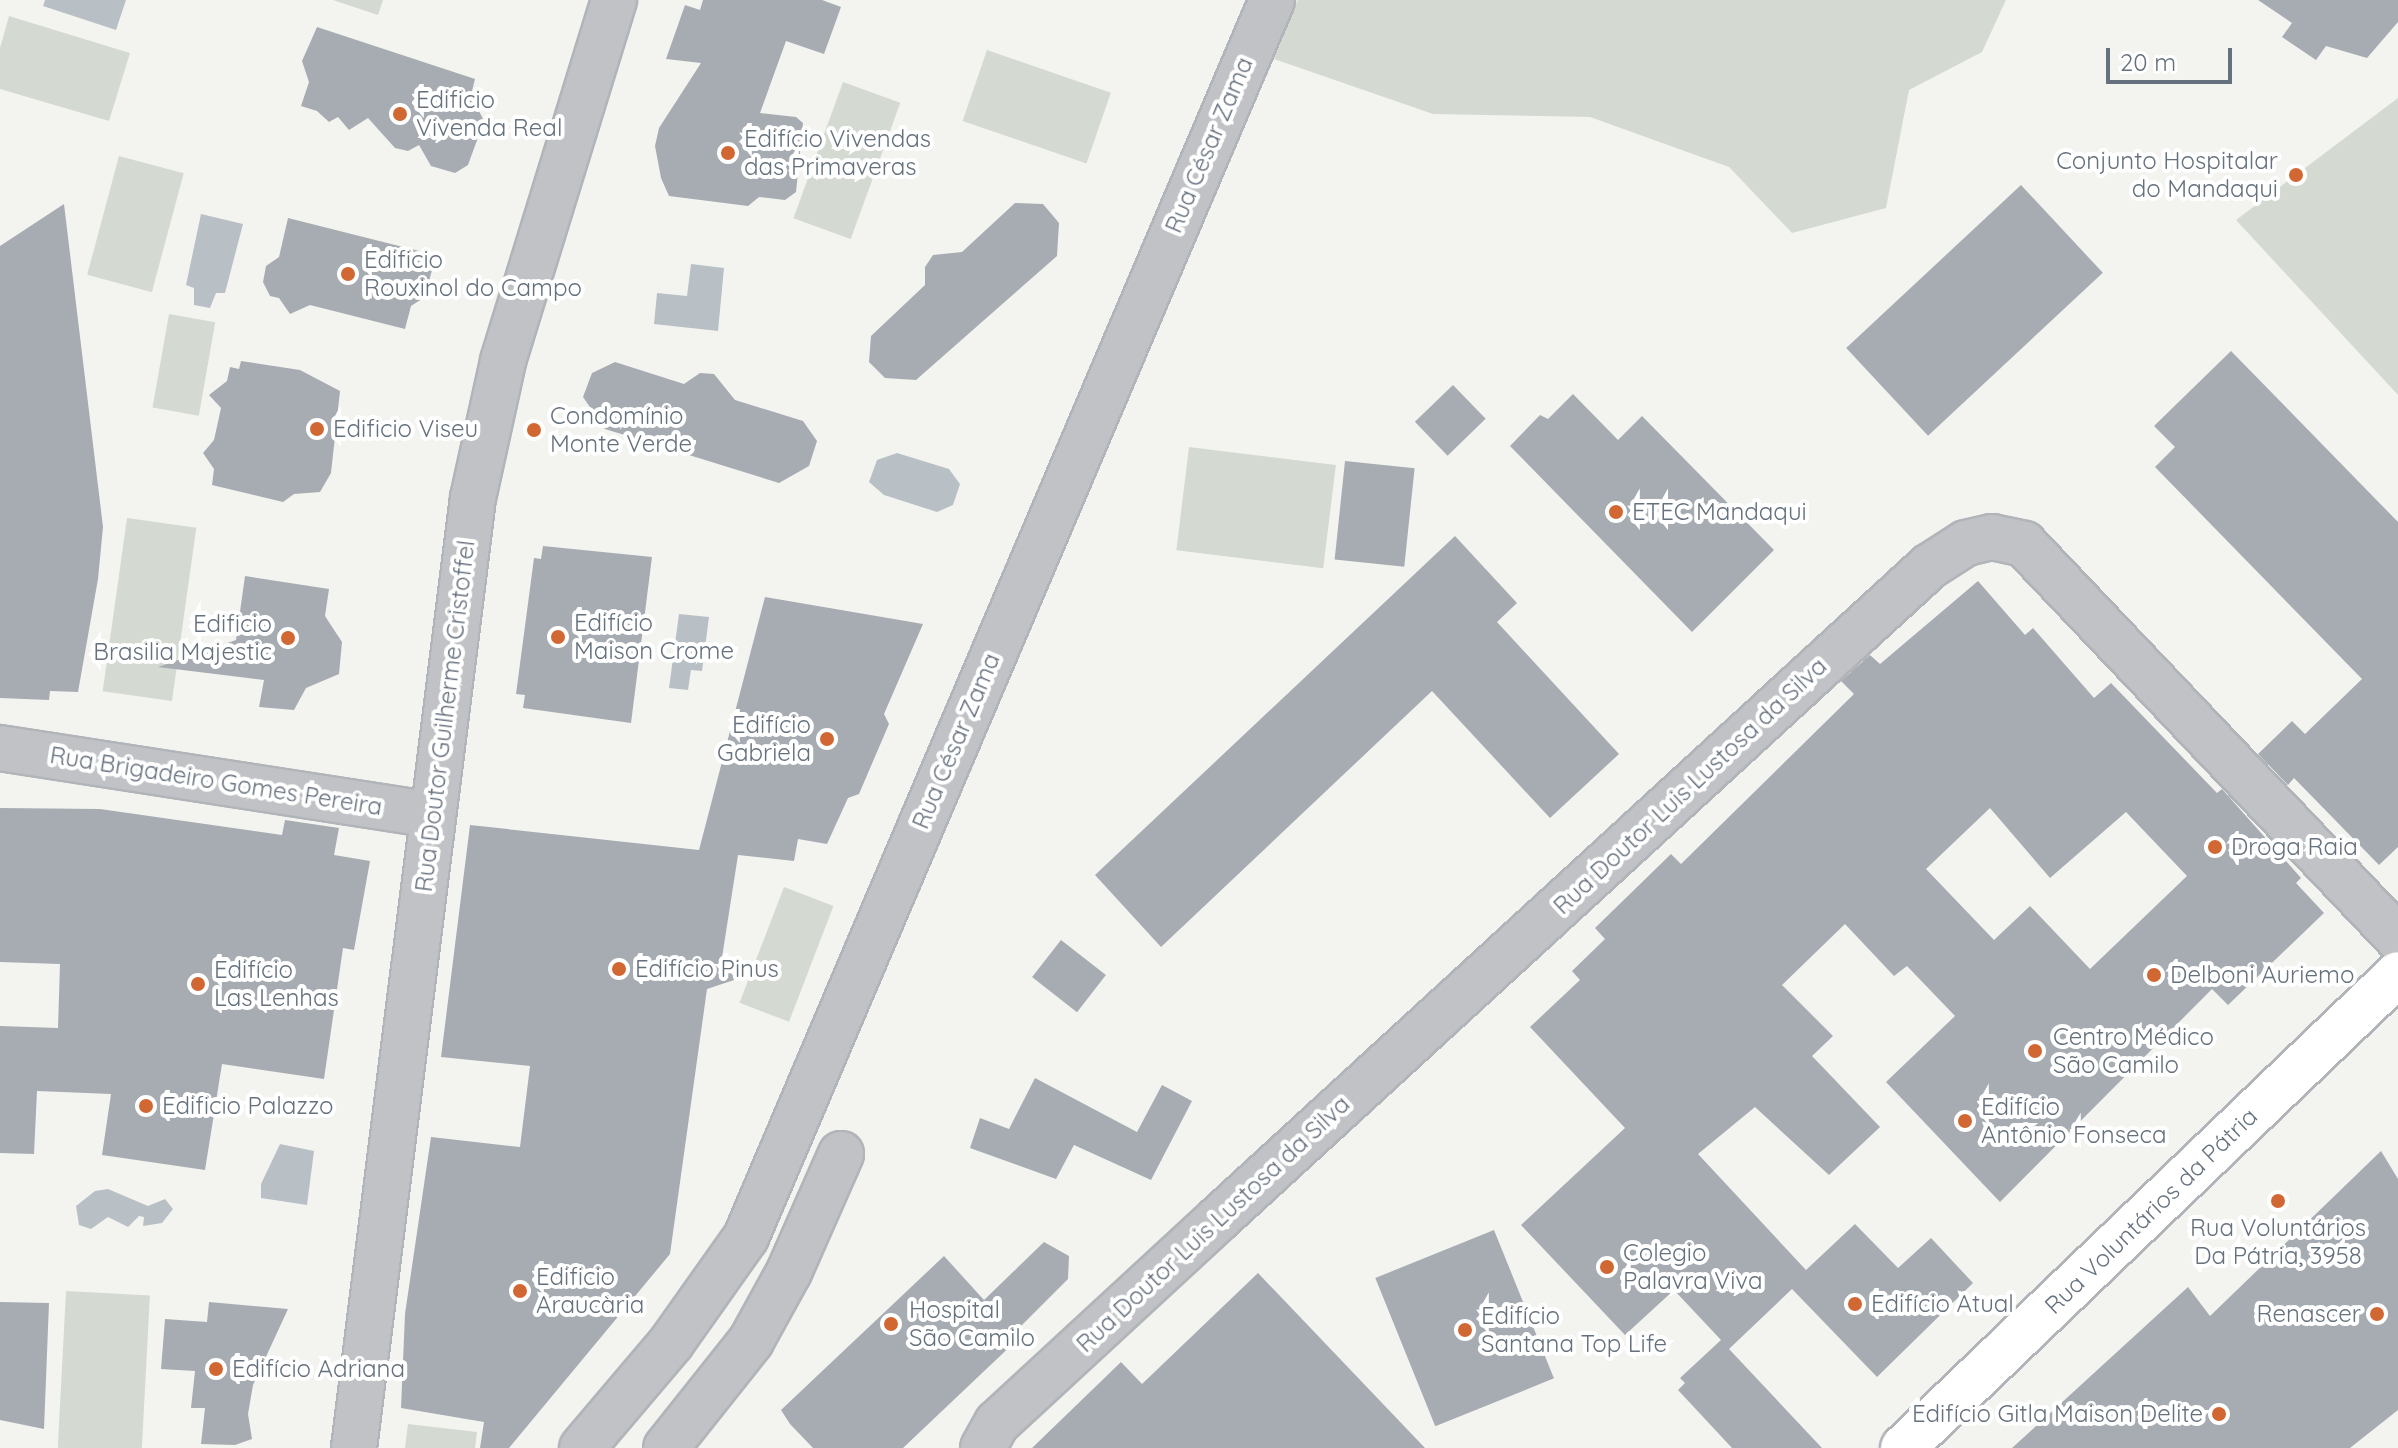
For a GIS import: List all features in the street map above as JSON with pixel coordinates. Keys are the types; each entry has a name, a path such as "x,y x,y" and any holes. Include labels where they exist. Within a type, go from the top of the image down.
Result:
{"main road":[{"name":"Rua Voluntários da Pátria","path":"1903,1448 2398,974"}],"street":[{"name":"Rua Doutor Guilherme Cristoffel","path":"354,1448 473,498 500,375 614,0"},
{"name":"Rua César Zama","path":"582,1448 671,1343 746,1237 1272,0"},
{"name":"Rua Doutor Luis Lustosa da Silva","path":"983,1448 997,1423 1229,1209 1930,566 1966,543 1992,537 2024,544 2398,938"},
{"name":"Rua Brigadeiro Gomes Pereira","path":"0,748 431,815"},
{"path":"666,1448 751,1341 789,1272 841,1154"}],"shaded area":[{"path":"45,0 126,0 116,30 43,6"},
{"path":"333,0 383,0 378,15"},
{"path":"1298,0 2006,0 1982,52 1909,90 1886,208 1792,233 1729,167 1590,117 1433,114 1274,59"},
{"path":"9,16 130,53 109,121 0,89 0,48"},
{"path":"987,50 1111,93 1086,164 963,121"},
{"path":"843,82 900,103 851,239 793,218"},
{"path":"2398,98 2398,395 2236,220"},
{"path":"119,156 184,173 152,292 87,275"},
{"path":"201,214 243,224 225,293 216,293 210,308 194,305 194,288 186,285"},
{"path":"691,264 724,268 718,331 654,324 657,293 687,296"},
{"path":"169,314 215,322 199,416 153,408"},
{"path":"1189,447 1336,465 1323,568 1176,550"},
{"path":"897,453 949,469 960,484 953,505 937,512 884,495 869,482 877,460"},
{"path":"127,518 196,528 172,701 103,691"},
{"path":"679,614 709,617 702,671 691,670 688,690 669,688"},
{"path":"784,887 833,906 789,1022 740,1003"},
{"path":"280,1144 314,1151 307,1205 261,1198 261,1184"},
{"path":"108,1189 148,1206 165,1199 173,1209 162,1223 143,1226 144,1217 139,1216 128,1227 108,1217 91,1229 79,1225 76,1206 95,1191"},
{"path":"66,1291 150,1295 142,1448 58,1448"},
{"path":"408,1424 477,1432 475,1448 405,1448"}],"building":[{"path":"703,0 822,0 841,7 824,54 786,41 760,113 796,117 803,123 796,192 785,200 759,197 748,206 669,196 661,178 655,146 659,128 701,63 666,59 685,5 700,10"},
{"path":"2258,0 2398,0 2398,22 2367,58 2326,46 2316,60 2282,37 2292,23"},
{"name":"Edificio Vivenda Real","path":"317,27 475,79 471,95 484,121 468,165 455,173 431,166 419,145 408,151 395,148 368,118 349,130 338,117 329,122 317,111 301,106 309,82 302,61"},
{"path":"2021,185 2103,273 1928,436 1846,348"},
{"path":"1015,203 1043,204 1059,223 1057,256 916,380 885,378 869,362 871,336 925,285 925,267 933,255 962,252"},
{"path":"64,204 103,527 98,579 78,692 50,691 49,700 0,698 0,246"},
{"name":"Edificio Rouxinol do Campo","path":"288,218 423,252 433,266 425,297 411,306 405,329 310,305 290,314 279,298 270,296 263,282 266,266 279,257"},
{"path":"2231,351 2398,522 2398,847 2379,865 2294,778 2288,785 2258,754 2292,721 2305,734 2362,679 2155,467 2175,447 2154,426"},
{"name":"Edificio Viseu","path":"241,361 300,370 340,391 331,473 320,492 294,494 283,502 212,485 214,469 203,453 214,440 221,408 209,395 227,381 230,367 239,369"},
{"path":"615,362 684,384 700,373 714,374 735,400 803,421 817,441 809,466 779,483 605,429 583,397 592,373"},
{"path":"1453,385 1486,419 1448,456 1415,422"},
{"name":"ETEC Mandaqui","path":"1573,394 1618,440 1642,416 1774,550 1692,632 1510,446 1540,415 1548,419"},
{"path":"1345,461 1415,468 1404,567 1335,559"},
{"path":"1455,536 1517,603 1497,622 1619,754 1550,818 1432,691 1161,947 1095,875"},
{"name":"Edifício Maison Crome","path":"543,546 652,557 631,723 523,708 525,695 516,694 534,558 541,559"},
{"name":"Edificio Brasilia Majestic","path":"245,576 329,589 325,616 342,642 339,674 306,688 294,710 259,707 264,680 158,667 236,640"},
{"path":"1978,581 2025,635 2033,628 2094,698 2111,683 2217,793 2222,789 2301,878 2296,883 2324,913 2228,1005 2212,989 2000,1202 1886,1082 1955,1016 1907,966 1894,976 1845,924 1782,985 1833,1036 1812,1056 1880,1127 1829,1175 1755,1107 1698,1154 1806,1270 1855,1224 1898,1268 1931,1238 1973,1283 1877,1377 1792,1289 1729,1349 1822,1448 1732,1448 1678,1390 1685,1383 1680,1378 1721,1340 1674,1290 1625,1335 1521,1225 1625,1128 1530,1027 1580,980 1572,971 1605,939 1595,928 1671,854 1681,864 1854,694 1841,681 1870,655 1880,664","holes":["1990,808 2050,878 2126,812 2187,876 2090,969 2030,906 1994,940 1926,869"]},
{"path":"765,597 923,624 884,714 889,724 859,794 848,798 827,844 798,839 794,861 738,855 721,964 737,979 707,989 670,1254 509,1448 480,1448 484,1422 401,1408 405,1314 431,1137 520,1147 530,1066 441,1057 470,825 699,850"},
{"path":"0,808 100,809 282,835 285,820 339,828 334,855 370,861 354,950 343,948 324,1079 222,1064 205,1170 102,1155 111,1094 37,1091 34,1154 0,1153 0,1026 58,1028 60,964 0,962"},
{"path":"1061,940 1106,975 1077,1012 1032,977"},
{"path":"1035,1078 1137,1132 1162,1085 1192,1101 1151,1180 1074,1145 1056,1179 970,1148 980,1118 1009,1129"},
{"path":"2381,1151 2398,1179 2398,1410 2350,1448 2012,1448 2188,1287 2210,1316"},
{"name":"Edifício Santana Top Life","path":"1494,1230 1554,1378 1435,1426 1375,1278"},
{"path":"1044,1242 1069,1256 1068,1279 1015,1332 1020,1337 903,1448 813,1448 790,1424 781,1410 944,1256 984,1300"},
{"path":"1258,1273 1425,1448 1032,1448 1121,1362 1142,1384"},
{"path":"0,1302 49,1303 44,1429 0,1420"},
{"name":"Edifício Adriana","path":"209,1302 288,1309 253,1385 248,1414 252,1439 235,1445 201,1444 205,1408 191,1408 195,1371 161,1369 165,1319 207,1322"}],"place":[{"name":"Edificio Vivenda Real","path":"400,114"},
{"name":"Edifício Vivendas das Primaveras","path":"728,153"},
{"name":"Conjunto Hospitalar do Mandaqui","path":"2296,175"},
{"name":"Edificio Rouxinol do Campo","path":"348,274"},
{"name":"Edificio Viseu","path":"317,429"},
{"name":"Condomínio Monte Verde","path":"534,430"},
{"name":"ETEC Mandaqui","path":"1616,512"},
{"name":"Edifício Maison Crome","path":"558,637"},
{"name":"Edificio Brasilia Majestic","path":"288,638"},
{"name":"Edifício Gabriela","path":"827,739"},
{"name":"Droga Raia","path":"2215,847"},
{"name":"Edifício Pinus","path":"619,969"},
{"name":"Delboni Auriemo","path":"2154,975"},
{"name":"Edifício Las Lenhas","path":"198,984"},
{"name":"Centro Médico São Camilo","path":"2035,1051"},
{"name":"Edificio Palazzo","path":"146,1106"},
{"name":"Edifício Antônio Fonseca","path":"1965,1121"},
{"name":"Rua Voluntários Da Pátria, 3958","path":"2278,1201"},
{"name":"Colegio Palavra Viva","path":"1607,1267"},
{"name":"Edificio Araucària","path":"520,1291"},
{"name":"Edifício Atual","path":"1855,1304"},
{"name":"Renascer","path":"2377,1314"},
{"name":"Hospital São Camilo","path":"891,1324"},
{"name":"Edifício Santana Top Life","path":"1465,1330"},
{"name":"Edifício Adriana","path":"216,1369"},
{"name":"Edifício Gitla Maison Delite","path":"2219,1414"}]}
